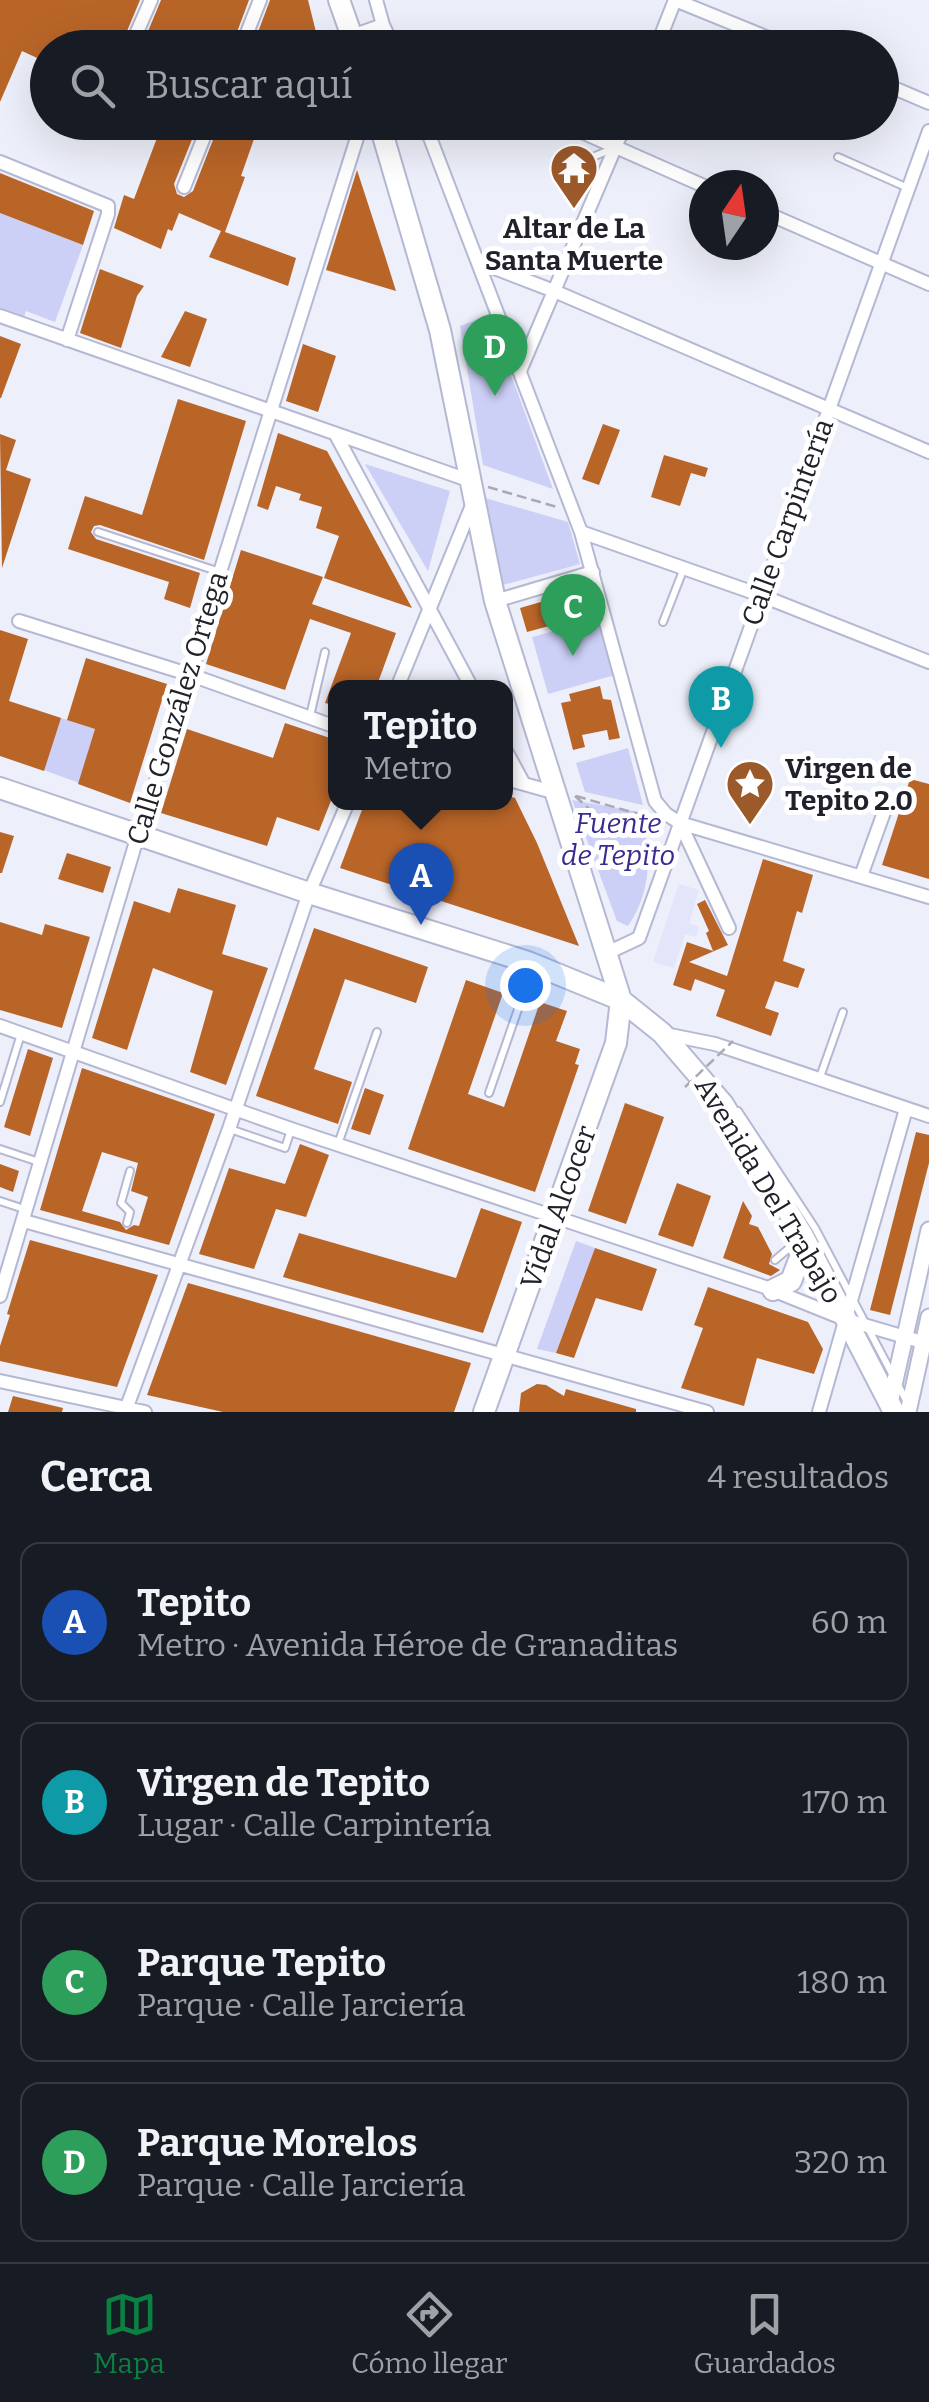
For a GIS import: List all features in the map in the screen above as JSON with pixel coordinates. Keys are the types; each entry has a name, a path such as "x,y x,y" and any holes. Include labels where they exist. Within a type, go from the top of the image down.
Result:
{"main road":[{"path":"339,0 350,30"},
{"path":"384,140 440,330 472,503 495,600 562,793 620,998"},
{"name":"Avenida Del Trabajo","path":"0,788 534,964 620,998 667,1034 723,1104 855,1316 900,1410"},
{"name":"Vidal Alcocer","path":"484,1412 616,1043 620,998"},
{"path":"769,1284 791,1281 804,1239"}],"street":[{"path":"138,30 152,0"},
{"path":"248,30 260,0"},
{"path":"376,0 385,30"},
{"path":"664,30 676,0 749,30"},
{"path":"374,30 382,25"},
{"path":"899,91 929,103"},
{"name":"Calle Carpintería","path":"608,953 638,938 929,131"},
{"path":"184,187 203,140"},
{"name":"Calle González Ortega","path":"0,1296 139,831 356,140"},
{"path":"431,140 580,532 654,800 680,823 929,897"},
{"path":"600,140 689,179"},
{"path":"520,371 619,140"},
{"path":"0,162 108,206 66,340"},
{"path":"779,219 929,284"},
{"path":"478,262 929,452"},
{"path":"0,316 468,480"},
{"path":"336,435 468,680"},
{"path":"400,680 472,503"},
{"path":"580,532 929,662"},
{"path":"495,600 593,572"},
{"path":"19,621 328,723"},
{"path":"513,764 524,784"},
{"path":"513,781 562,793"},
{"path":"861,876 888,801"},
{"path":"126,1410 229,1129 310,889 345,810"},
{"path":"680,823 729,928"},
{"path":"0,1026 338,1145 769,1284 926,1343"},
{"path":"667,1034 715,1044 929,1116"},
{"path":"819,1412 855,1316 906,1109"},
{"path":"25,1216 122,1249 707,1412"},
{"path":"900,1410 895,1381 929,1230"},
{"path":"900,1410 926,1343 929,1317"},
{"path":"0,1381 145,1412"}],"lane":[{"path":"555,173 616,147"},
{"path":"838,157 908,188"},
{"path":"98,532 220,572"},
{"path":"663,622 684,568"},
{"path":"309,717 325,652"},
{"path":"0,778 139,831"},
{"path":"310,889 494,944 620,998"},
{"path":"490,1093 534,964"},
{"path":"820,1078 842,1012"},
{"path":"338,1145 376,1032"},
{"path":"0,1102 21,1033"},
{"path":"667,1034 738,1109 758,1139 815,1228 855,1316 895,1381"},
{"path":"229,1129 285,1148 291,1129"},
{"path":"0,1149 42,1163"},
{"path":"128,1224 130,1212 121,1203 130,1172"},
{"path":"0,1201 25,1216"},
{"path":"122,1249 125,1234"},
{"path":"775,1260 804,1239"}],"path":[{"path":"468,480 573,512"},
{"path":"562,793 646,816"},
{"path":"562,793 617,834 640,833 646,816 660,808"},
{"path":"685,1087 733,1041"}],"shaded area":[{"path":"679,884 699,890 689,923 699,927 696,937 685,934 674,968 653,962"}],"green space":[{"path":"0,213 83,245 55,322 26,311 24,317 0,308"},
{"path":"489,315 553,489 483,465 460,326"},
{"path":"365,464 450,491 428,571"},
{"path":"482,497 568,522 580,564 503,585"},
{"path":"599,619 615,675 548,694 532,637"},
{"path":"31,708 95,729 79,783 17,760"},
{"path":"628,748 643,805 585,792 576,763"},
{"name":"Fuente de Tepito","path":"572,800 640,812 647,841 647,871 641,900 628,926 617,921"},
{"path":"576,1241 595,1248 556,1353 537,1349"}],"building":[{"path":"0,0 140,0 128,30 30,30 30,55 22,51 0,102"},
{"path":"161,0 249,0 238,30 148,30"},
{"path":"270,0 308,0 316,30 259,30"},
{"path":"156,140 192,140 174,184 177,194 184,197 193,191 213,140 254,140 225,232 296,258 288,286 209,257 221,231 179,213 161,249 114,228 124,195 134,199"},
{"path":"357,170 385,256 396,291 326,270"},
{"path":"0,173 94,211 83,245 0,213"},
{"path":"100,269 144,286 137,296 121,348 80,333"},
{"path":"185,311 207,319 190,367 161,357"},
{"path":"0,336 21,344 1,398 0,398"},
{"path":"303,344 336,356 318,412 286,401"},
{"path":"178,399 246,421 204,560 100,525 91,532 96,539 200,573 190,608 164,599 169,582 68,549 85,496 142,515"},
{"path":"603,424 620,430 599,485 582,479"},
{"path":"278,433 327,451 412,608 324,578 339,536 316,528 322,507 299,500 301,494 276,486 268,510 257,506"},
{"path":"0,434 16,440 6,470 31,479 2,568"},
{"path":"664,455 708,468 705,477 691,473 680,506 651,497"},
{"path":"241,550 323,577 312,604 396,633 379,680 334,680 351,633 310,619 285,690 206,664"},
{"path":"586,589 593,614 527,632 520,608"},
{"path":"0,630 28,639 9,701 61,718 44,771 0,756"},
{"path":"86,658 167,684 130,803 78,784 95,729 67,720"},
{"path":"600,686 603,699 611,700 620,738 609,740 607,730 582,735 585,747 573,750 561,703 571,701 569,694"},
{"path":"285,723 328,737 328,808 319,831 277,817 267,846 161,813 187,729 273,758"},
{"path":"910,779 929,784 929,879 882,865"},
{"path":"513,797 537,843 579,946 340,868 362,810 513,810"},
{"path":"0,832 14,836 2,873 0,873"},
{"path":"67,853 111,867 103,893 58,879"},
{"path":"763,859 813,875 802,913 797,911 783,961 805,969 798,988 775,981 765,1008 779,1013 771,1036 716,1016 725,990 695,979 691,991 673,985 687,942 713,951 697,904 705,900 728,945 689,962 727,976"},
{"path":"178,888 236,905 222,954 268,968 226,1085 190,1072 213,991 153,968 127,1050 92,1038 134,901 170,913"},
{"path":"0,922 42,935 45,924 90,937 62,1028 0,1010"},
{"path":"314,928 428,967 416,1003 345,979 314,1069 352,1082 338,1124 256,1096"},
{"path":"466,980 503,993 468,1094 504,1107 540,1002 567,1011 556,1041 580,1049 575,1064 579,1065 535,1192 408,1149"},
{"path":"28,1049 53,1058 30,1136 4,1127"},
{"path":"82,1068 215,1114 169,1245 40,1210","holes":["102,1152 138,1163 131,1191 148,1197 139,1226 126,1230 120,1222 82,1211"]},
{"path":"365,1088 384,1095 370,1135 351,1129"},
{"path":"625,1103 664,1117 626,1224 588,1211"},
{"path":"916,1132 929,1135 929,1163 890,1315 870,1310"},
{"path":"300,1144 329,1155 306,1217 276,1209 254,1269 199,1254 229,1168 285,1184"},
{"path":"0,1164 19,1171 13,1192 0,1187"},
{"path":"677,1183 711,1196 693,1247 658,1235"},
{"path":"743,1201 752,1216 749,1224 758,1227 772,1254 769,1264 780,1270 771,1276 723,1258"},
{"path":"481,1208 522,1222 483,1333 283,1277 299,1233 456,1278"},
{"path":"30,1240 158,1275 117,1387 0,1361 0,1346 10,1315 7,1314"},
{"path":"595,1248 657,1269 642,1311 596,1298 574,1358 556,1353"},
{"path":"188,1283 471,1363 454,1412 223,1412 147,1395"},
{"path":"708,1287 808,1322 823,1349 814,1374 757,1358 744,1406 681,1388 703,1328 694,1325"},
{"path":"537,1384 564,1396 566,1389 636,1412 519,1412 521,1393"},
{"path":"13,1396 63,1408 62,1412 8,1412"}],"place":[{"name":"Altar de La Santa Muerte","path":"574,210"},
{"name":"Parque Morelos","path":"495,396"},
{"name":"Parque Tepito","path":"573,656"},
{"name":"Virgen de Tepito","path":"721,748"},
{"name":"Virgen de Tepito 2.0","path":"750,826"},
{"name":"Tepito","path":"421,925"}]}
